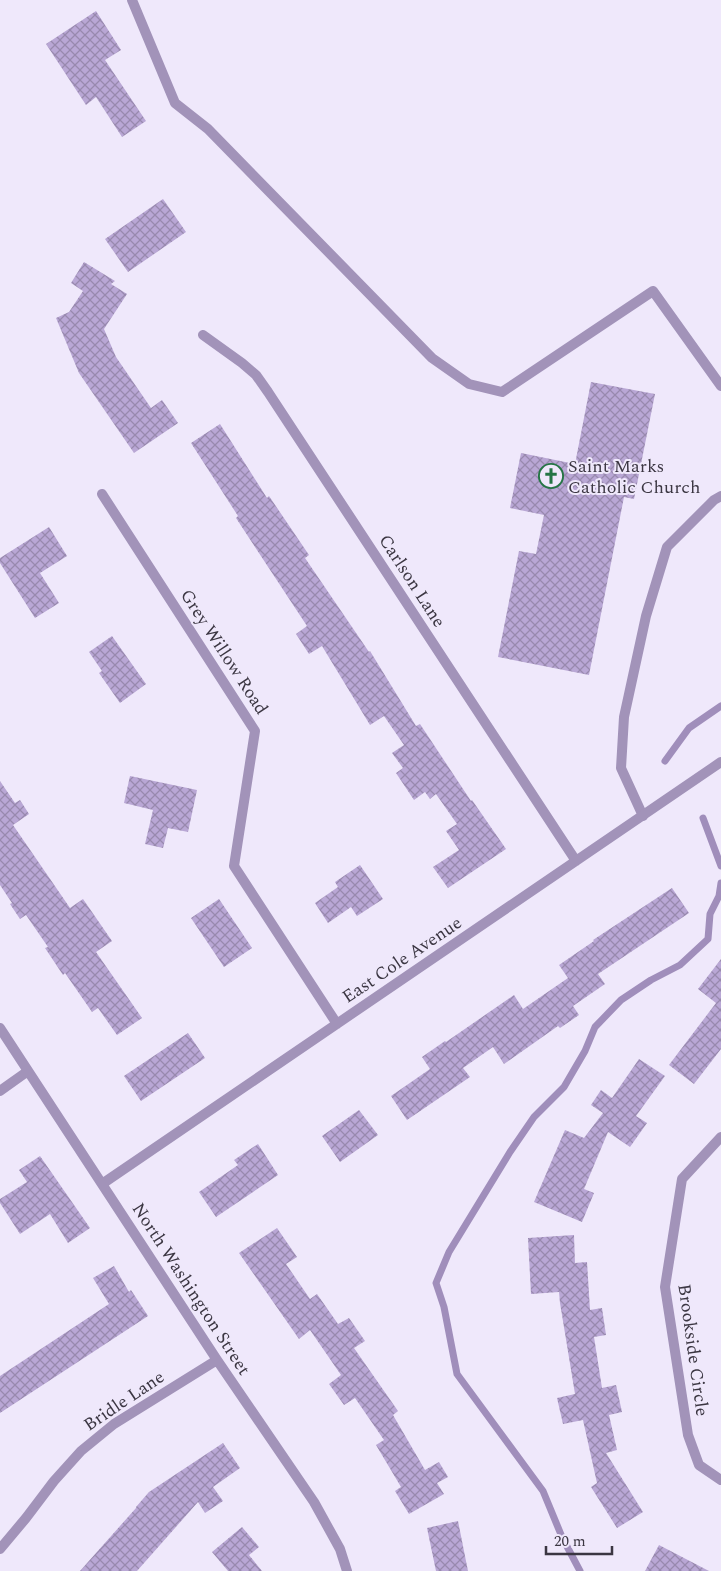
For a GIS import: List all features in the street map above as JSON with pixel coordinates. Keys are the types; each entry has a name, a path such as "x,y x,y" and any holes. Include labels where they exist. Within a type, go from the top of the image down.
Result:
{"street":[{"path":"132,0 175,103 208,129 432,358 469,384 502,392 653,291 721,386"},
{"name":"Carlson Lane","path":"203,335 256,375 576,861"},
{"name":"Grey Willow Road","path":"102,494 255,731 234,866 337,1024"},
{"path":"643,816 621,768 624,717 646,616 667,547 714,500 721,496"},
{"name":"East Cole Avenue","path":"102,1184 721,762"},
{"name":"North Washington Street","path":"0,1028 217,1360 314,1502 340,1549 347,1571"},
{"path":"0,1091 28,1071"},
{"name":"Brookside Circle","path":"721,1137 682,1180 665,1287 688,1435 699,1465 721,1480"},
{"name":"Bridle Lane","path":"0,1549 54,1481 81,1451 114,1424 217,1360"}],"building":[{"path":"96,11 121,50 105,60 146,121 122,137 96,97 86,105 46,44"},
{"path":"163,199 186,232 128,272 105,239"},
{"path":"84,262 115,281 111,284 127,294 104,329 116,357 151,408 162,400 178,423 134,453 79,373 56,318 69,312 83,291 71,283"},
{"path":"591,382 655,394 634,499 624,497 589,675 498,657 519,551 536,554 544,515 510,508 521,453 575,464"},
{"path":"220,424 267,498 269,496 309,555 305,558 370,651 416,726 420,724 471,801 506,849 448,888 433,867 459,850 446,831 457,824 436,794 430,799 425,792 414,800 396,773 403,768 392,753 404,745 384,716 370,725 322,646 309,654 296,634 307,626 236,518 238,516 191,443"},
{"path":"49,527 67,556 40,573 59,603 35,618 0,563 0,558"},
{"path":"112,636 146,684 120,703 99,673 102,671 89,652"},
{"path":"130,776 197,790 188,832 168,828 163,848 145,844 153,810 124,803"},
{"path":"0,781 15,803 20,800 29,814 13,825 70,908 83,899 112,941 96,952 142,1018 117,1035 98,1008 92,1012 65,973 63,975 45,948 48,947 26,915 20,919 0,885"},
{"path":"360,865 383,899 357,916 351,907 328,923 315,903 338,887 335,882"},
{"path":"672,888 689,913 598,974 605,984 573,1006 579,1015 560,1028 558,1026 504,1064 493,1047 463,1068 470,1077 407,1120 391,1096 430,1069 422,1057 514,995 523,1009 568,978 559,965 593,940"},
{"path":"219,899 252,948 224,967 191,918"},
{"path":"721,959 721,1049 694,1084 669,1065 716,1003 698,989"},
{"path":"188,1033 205,1058 141,1101 124,1076"},
{"path":"639,1059 665,1076 636,1116 647,1123 630,1147 608,1132 584,1189 594,1193 582,1222 534,1202 565,1130 584,1138 603,1113 591,1105 601,1090 612,1098"},
{"path":"359,1110 378,1135 340,1162 322,1136"},
{"path":"258,1144 278,1175 216,1217 199,1192 238,1165 234,1160"},
{"path":"40,1156 90,1228 68,1243 50,1214 20,1234 0,1203 0,1199 27,1182 19,1170"},
{"path":"277,1228 297,1257 286,1264 310,1299 317,1294 338,1324 349,1318 365,1341 354,1348 398,1411 393,1415 425,1470 439,1462 448,1477 437,1483 444,1494 409,1514 395,1491 401,1487 376,1445 384,1440 355,1398 344,1405 329,1384 341,1375 310,1330 299,1339 239,1253"},
{"path":"574,1235 575,1263 587,1262 590,1310 602,1308 606,1335 594,1337 602,1388 616,1385 622,1412 609,1415 617,1450 606,1453 643,1512 617,1528 591,1487 597,1483 583,1420 563,1424 557,1398 575,1394 559,1292 531,1294 528,1238"},
{"path":"114,1266 129,1292 131,1290 148,1316 0,1413 0,1376 109,1304 93,1278"},
{"path":"223,1443 240,1468 213,1487 223,1501 205,1513 198,1502 137,1571 80,1571 149,1492"},
{"path":"458,1521 468,1571 436,1571 427,1528"},
{"path":"242,1527 259,1547 249,1555 262,1571 228,1571 212,1552"},
{"path":"659,1545 709,1571 645,1571"}],"waterway":[{"path":"665,761 689,728 721,706"},
{"path":"703,818 721,866"},
{"path":"580,1571 562,1537 543,1491 457,1374 444,1307 436,1283 449,1252 510,1152 534,1117 564,1087 585,1051 595,1027 621,1000 651,980 680,965 708,939 710,914 719,896 721,883"}],"place":[{"name":"Saint Marks Catholic Church","path":"551,476"}]}
